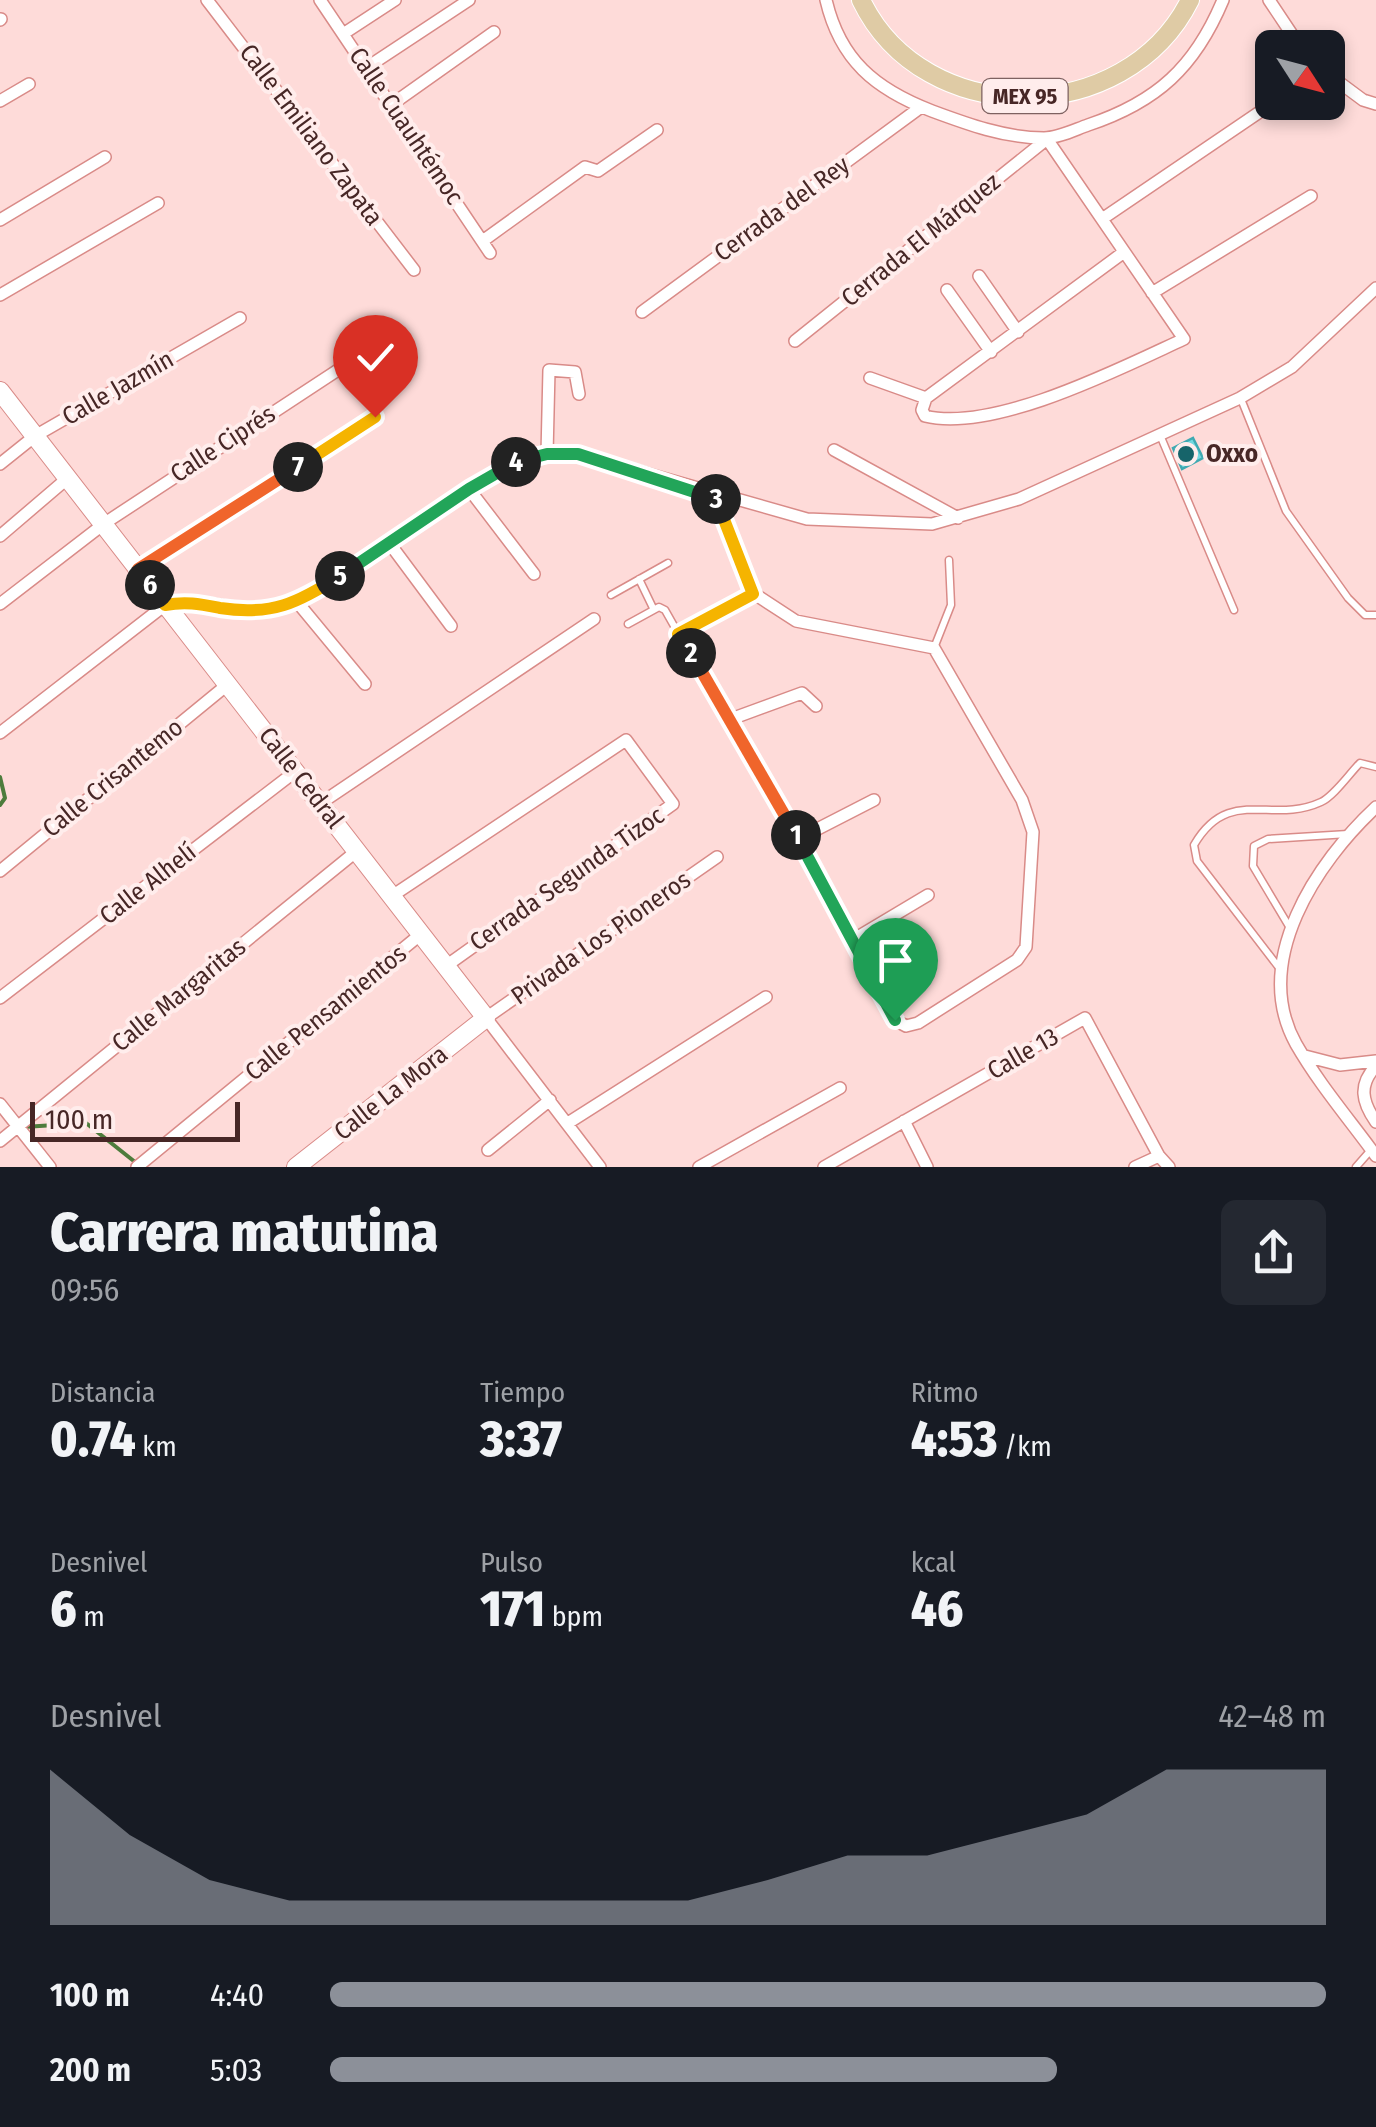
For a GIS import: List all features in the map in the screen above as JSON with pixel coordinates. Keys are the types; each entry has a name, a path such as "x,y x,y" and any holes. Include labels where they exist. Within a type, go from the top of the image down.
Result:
{"main road":[{"name":"MEX 95","path":"861,0 894,48 930,76 994,95 1047,96 1098,84 1136,66 1164,42 1190,0"}],"street":[{"name":"Calle Emiliano Zapata","path":"207,0 414,270"},
{"name":"Calle Cuauhtémoc","path":"320,0 487,246 584,167 598,171 657,130"},
{"path":"343,34 395,0"},
{"path":"366,68 469,0"},
{"path":"826,0 834,35 858,66 921,107 986,130 1047,139 1135,106 1168,84 1196,54 1224,0"},
{"path":"1269,0 1289,30"},
{"path":"392,105 494,32"},
{"path":"0,101 28,84"},
{"path":"1345,87 1362,100 1376,104"},
{"name":"Cerrada del Rey","path":"642,312 921,107"},
{"path":"1102,219 1255,115"},
{"path":"924,404 925,416 937,419 993,413 1074,389 1184,339 1047,139"},
{"name":"Cerrada El Márquez","path":"795,341 1047,139"},
{"path":"0,220 105,157"},
{"path":"1152,293 1311,196"},
{"path":"0,296 158,203"},
{"path":"924,404 1124,252"},
{"path":"979,276 1018,332"},
{"path":"0,733 165,605 191,601 260,611 298,603 469,489 520,460 547,454 578,454 807,519 932,524 1020,499 1240,398 1292,367 1376,288"},
{"path":"948,290 991,352"},
{"name":"Calle Jazmín","path":"0,464 35,436 240,318"},
{"name":"Calle Ciprés","path":"0,604 105,523 341,368"},
{"path":"547,454 549,370 576,372 579,394"},
{"path":"870,378 924,404"},
{"name":"Calle Cedral","path":"0,391 600,1167"},
{"path":"138,569 375,417"},
{"path":"834,450 958,518"},
{"path":"0,536 70,477"},
{"path":"469,489 534,574"},
{"path":"714,495 753,594 796,621 934,648 1022,800 1033,832 1026,947 1017,960 918,1023 906,1026 895,1020 798,839 678,634 753,594"},
{"path":"390,544 450,626"},
{"path":"298,603 364,684"},
{"path":"321,803 594,619"},
{"name":"Calle Crisantemo","path":"0,872 226,685"},
{"path":"731,720 802,692 816,706"},
{"name":"Cerrada Segunda Tizoc","path":"392,896 626,740 674,804 446,966"},
{"name":"Calle Alhelí","path":"0,998 296,770"},
{"path":"798,839 874,800"},
{"path":"1374,1153 1305,1056 1286,1018 1283,974 1292,931 1309,889 1349,834 1376,807"},
{"name":"Calle Margaritas","path":"0,1141 358,850"},
{"name":"Privada Los Pioneros","path":"486,1018 717,857"},
{"path":"851,941 928,895"},
{"name":"Calle Pensamientos","path":"136,1167 421,934"},
{"path":"568,1123 766,997"},
{"name":"Calle La Mora","path":"296,1167 486,1018"},
{"name":"Calle 13","path":"824,1167 1085,1018 1160,1156"},
{"path":"1305,1056 1340,1066 1376,1064"},
{"path":"1376,1064 1365,1080 1363,1093 1376,1122"},
{"path":"699,1167 840,1088"},
{"path":"488,1150 550,1100"},
{"path":"0,1104 21,1123 50,1167"},
{"path":"904,1122 927,1167"},
{"path":"1136,1167 1160,1156 1169,1167"}],"lane":[{"path":"1240,398 1286,510 1348,598 1365,616 1376,615"},
{"path":"1160,434 1234,610"},
{"path":"934,648 952,606 949,560"},
{"path":"611,596 668,563"},
{"path":"639,579 653,608"},
{"path":"628,624 653,608 665,610 678,634"},
{"path":"1283,974 1197,861 1194,845 1207,822 1230,811 1322,802 1360,763 1376,768"},
{"path":"1292,931 1253,866 1254,846 1268,839 1349,834"},
{"path":"1356,1167 1374,1153"}],"building":[{"name":"Oxxo","path":"1193,438 1203,458 1182,469 1173,448"}],"waterway":[{"path":"0,777 5,798 0,805"},
{"path":"24,1127 86,1123 135,1162"}],"place":[{"name":"Oxxo","path":"1186,454"}],"route":[{"path":"375,417 138,569 165,605 191,601 260,611 298,603 469,489 520,460 547,454 578,454 620,464 714,495 753,594 678,634 798,839 895,1020"}]}
